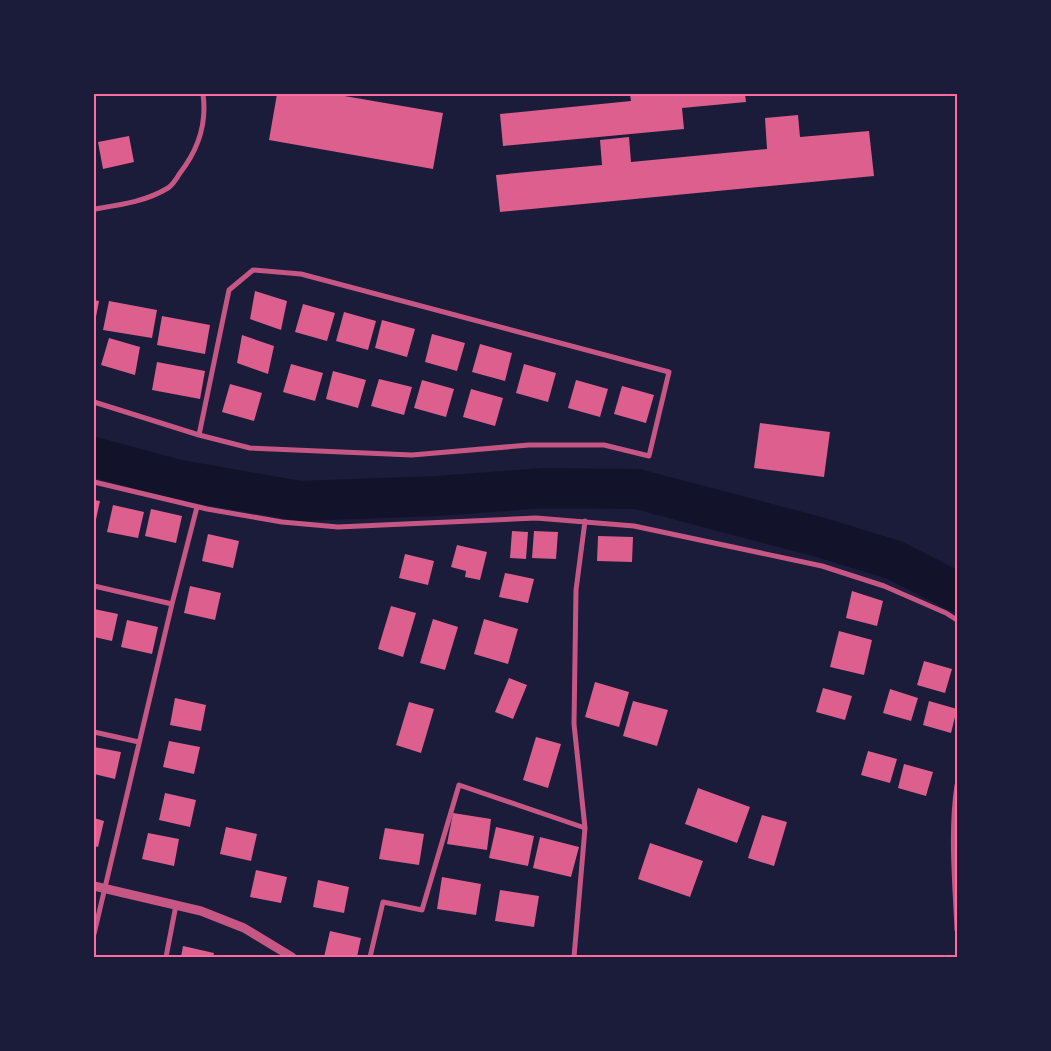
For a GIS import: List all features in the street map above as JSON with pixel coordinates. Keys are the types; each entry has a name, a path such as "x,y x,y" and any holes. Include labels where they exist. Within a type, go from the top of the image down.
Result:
{"street":[{"path":"94,209 137,202 170,188 189,163 201,135 203,94"},
{"path":"94,402 199,434 250,448 412,455 528,445 604,445 649,456 669,372 301,274 253,270 229,290 199,434"},
{"path":"94,482 197,506 282,522 338,527 536,518 634,526 822,566 884,586 957,620"},
{"path":"94,934 197,506"},
{"path":"574,957 585,828 574,724 576,590 585,521"},
{"path":"94,586 172,604"},
{"path":"94,732 139,742"},
{"path":"957,785 954,809 957,930"},
{"path":"370,957 383,902 422,910 459,786 585,828"},
{"path":"94,886 201,911 244,928 292,957"},
{"path":"166,957 176,905"}],"building":[{"path":"277,94 333,94 443,113 433,169 269,140"},
{"path":"630,94 745,94 746,102 682,108 684,129 503,146 500,114 631,101"},
{"path":"798,115 800,137 869,131 874,176 500,212 496,175 602,165 600,140 629,137 631,162 767,149 765,118"},
{"path":"129,136 134,162 103,169 98,142"},
{"path":"255,291 287,301 281,330 250,319"},
{"path":"94,300 99,301 95,322 94,322"},
{"path":"109,301 157,310 152,338 103,330"},
{"path":"303,304 335,313 327,341 295,332"},
{"path":"344,312 376,321 368,350 336,341"},
{"path":"162,316 210,325 205,354 157,345"},
{"path":"382,320 415,329 407,357 375,348"},
{"path":"432,334 465,343 457,371 425,362"},
{"path":"242,335 274,346 268,374 237,363"},
{"path":"109,338 140,347 135,375 101,365"},
{"path":"480,344 512,353 505,381 472,372"},
{"path":"157,362 205,371 200,399 152,390"},
{"path":"291,364 323,373 315,401 283,392"},
{"path":"524,364 556,373 548,402 516,393"},
{"path":"333,371 366,380 358,408 326,399"},
{"path":"379,379 412,387 404,415 371,406"},
{"path":"422,380 454,389 446,417 414,408"},
{"path":"576,380 608,389 600,417 568,408"},
{"path":"230,384 262,393 254,421 222,412"},
{"path":"622,386 654,395 646,423 614,414"},
{"path":"471,389 503,398 495,426 463,417"},
{"path":"760,423 830,432 824,477 754,468"},
{"path":"94,500 100,501 95,524 94,524"},
{"path":"113,505 144,512 138,538 107,532"},
{"path":"151,509 182,516 176,543 145,536"},
{"path":"512,531 528,532 526,559 510,558"},
{"path":"534,531 558,532 556,559 532,558"},
{"path":"208,534 239,541 233,568 202,561"},
{"path":"598,536 633,537 632,562 597,561"},
{"path":"457,545 487,552 480,580 465,577 466,571 451,567"},
{"path":"405,554 434,561 428,585 399,578"},
{"path":"505,573 534,579 528,603 499,597"},
{"path":"190,586 221,593 215,620 184,613"},
{"path":"852,591 883,601 877,626 846,618"},
{"path":"391,606 416,613 403,657 378,649"},
{"path":"94,609 118,614 112,641 94,637"},
{"path":"433,619 458,627 445,670 420,663"},
{"path":"484,619 518,629 508,664 474,654"},
{"path":"127,620 158,627 152,654 121,647"},
{"path":"839,631 872,640 864,675 830,667"},
{"path":"924,661 952,669 945,693 917,685"},
{"path":"509,678 527,685 513,719 495,712"},
{"path":"595,682 629,692 619,727 585,717"},
{"path":"823,688 852,696 845,720 816,712"},
{"path":"890,689 918,698 911,721 883,713"},
{"path":"175,698 206,705 201,731 170,725"},
{"path":"633,701 668,710 657,746 623,736"},
{"path":"929,701 957,709 951,733 923,725"},
{"path":"409,702 434,709 421,753 396,745"},
{"path":"536,737 561,744 548,788 523,780"},
{"path":"169,741 200,747 194,774 163,767"},
{"path":"94,747 121,752 115,779 94,774"},
{"path":"868,751 897,759 890,783 861,775"},
{"path":"904,764 933,772 926,796 898,788"},
{"path":"698,788 750,807 737,843 685,824"},
{"path":"165,793 196,800 190,827 159,820"},
{"path":"453,813 491,819 487,850 447,844"},
{"path":"762,815 787,822 774,866 748,858"},
{"path":"94,818 104,821 98,847 94,846"},
{"path":"226,827 257,834 251,861 220,854"},
{"path":"496,827 534,836 528,866 489,858"},
{"path":"385,828 424,834 419,865 379,859"},
{"path":"148,833 179,839 174,866 142,859"},
{"path":"540,837 579,847 571,877 533,868"},
{"path":"650,843 703,861 690,897 638,879"},
{"path":"256,870 287,877 281,903 250,897"},
{"path":"442,877 481,884 476,915 437,909"},
{"path":"318,880 349,887 344,913 313,907"},
{"path":"500,890 539,896 534,927 495,921"},
{"path":"330,931 361,938 357,957 324,957"},
{"path":"183,946 214,953 213,957 181,957"}],"waterway":[{"path":"94,457 179,480 300,501 437,496 545,488 637,489 819,537 894,560 957,592"}]}
